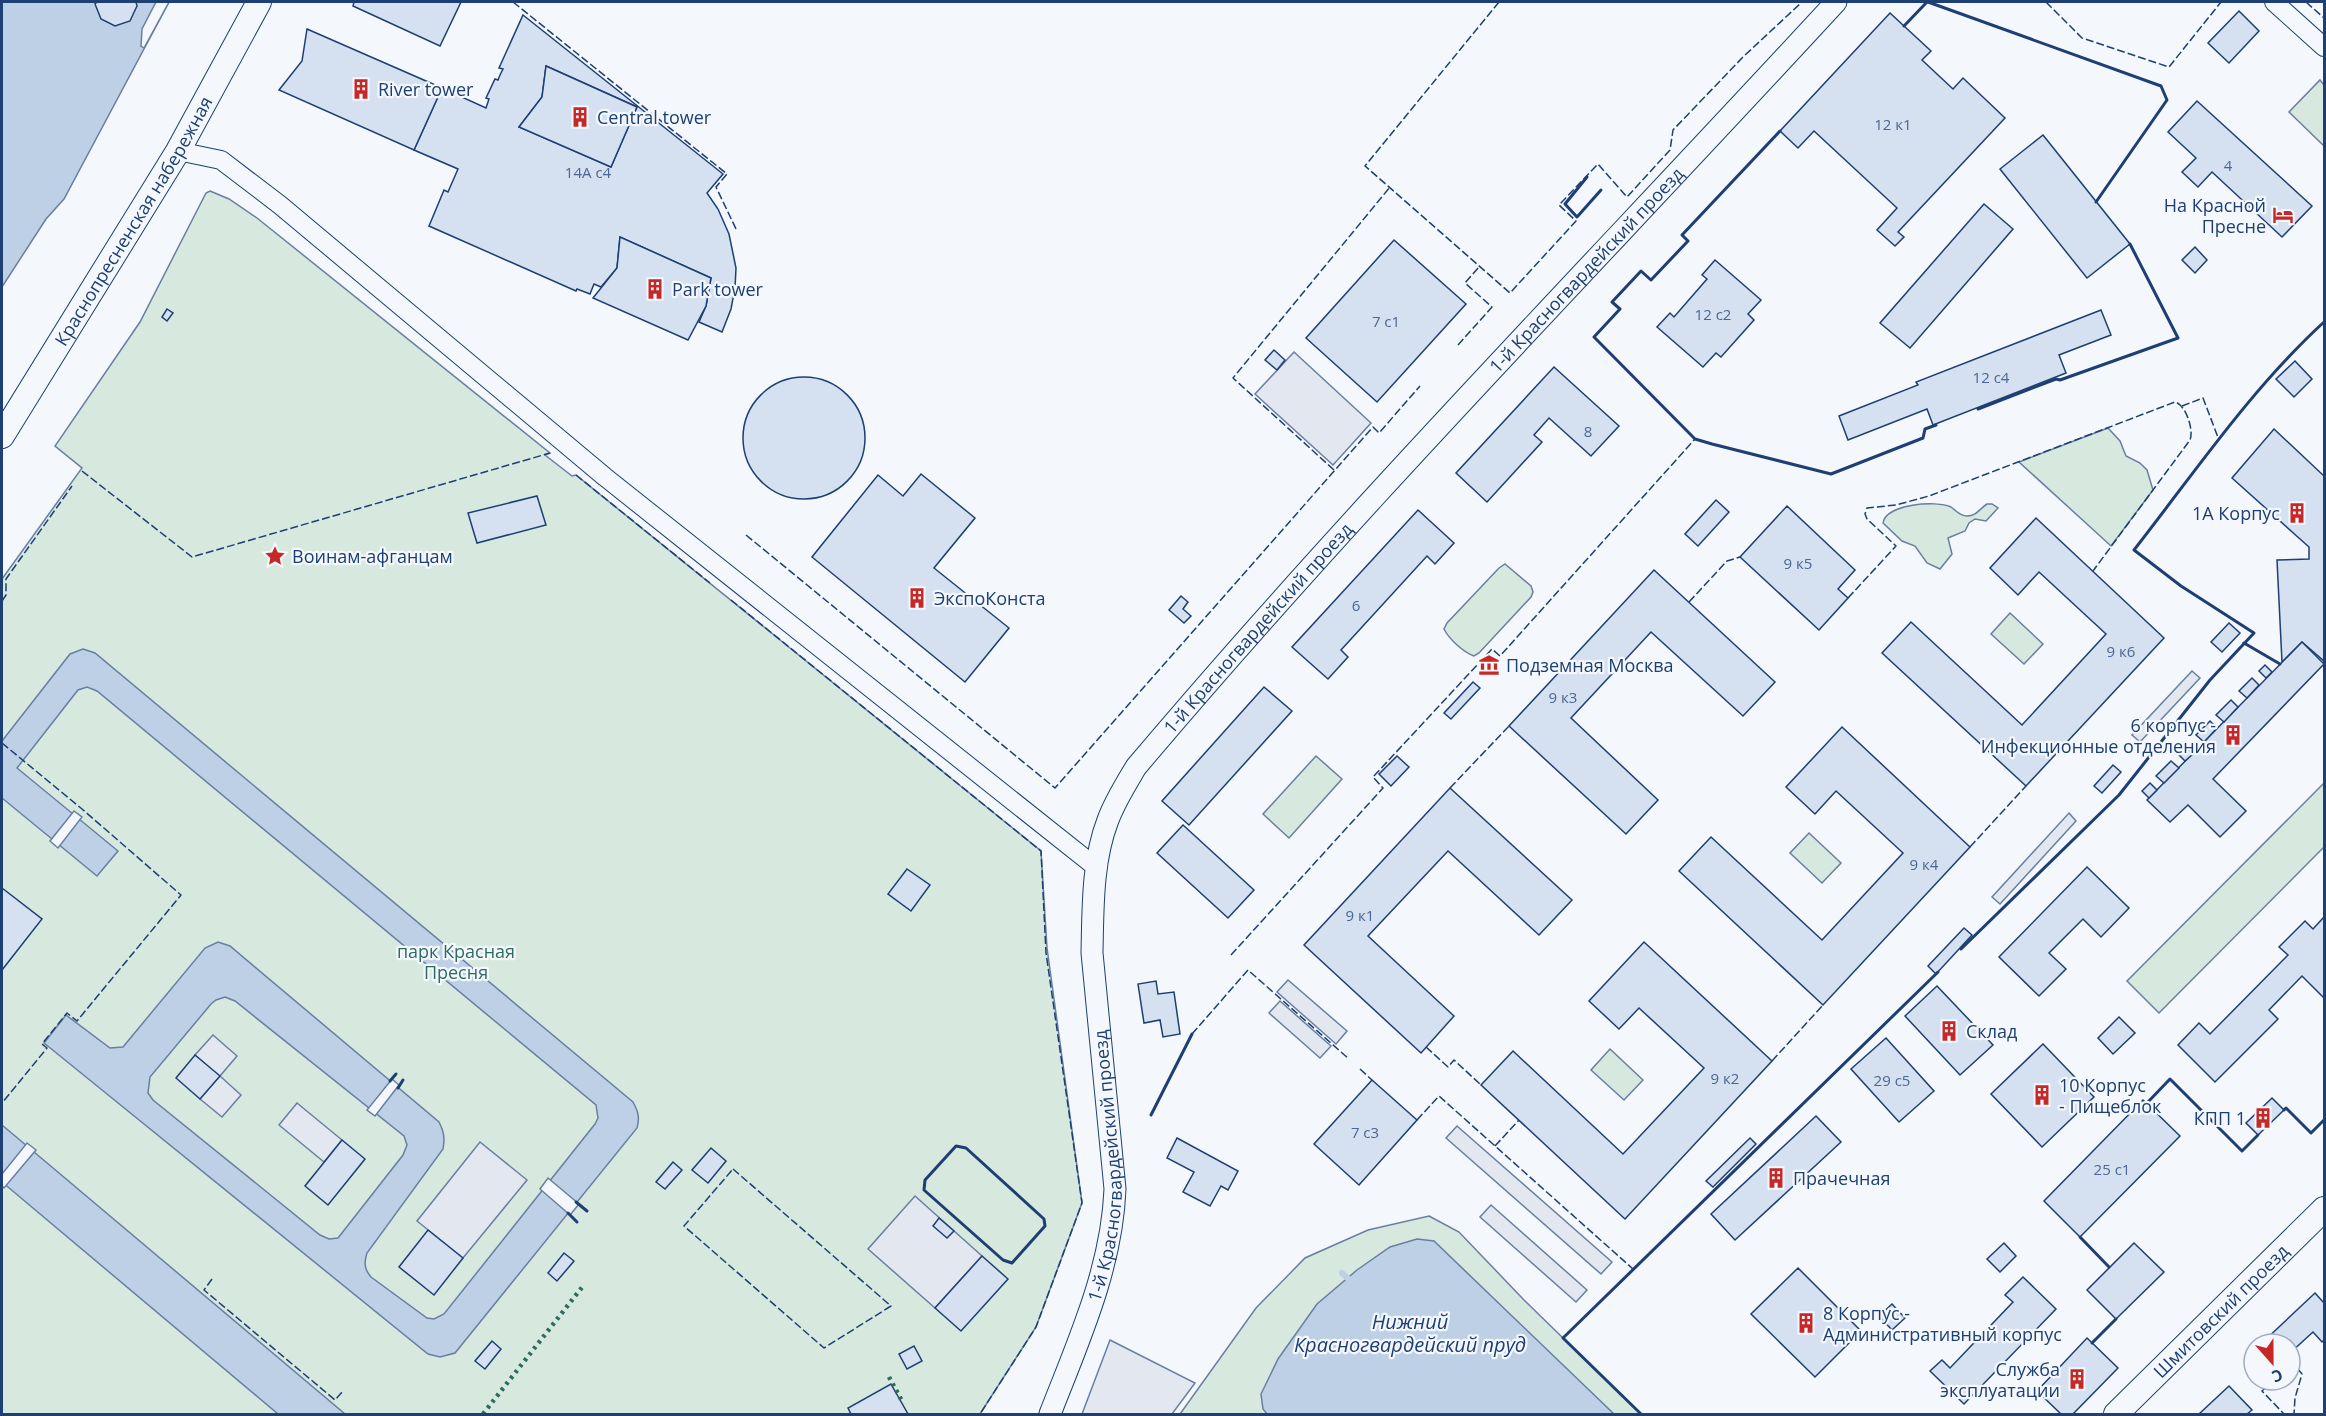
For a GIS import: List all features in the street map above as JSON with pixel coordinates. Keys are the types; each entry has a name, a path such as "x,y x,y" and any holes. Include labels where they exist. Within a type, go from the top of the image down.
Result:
{"main road":[{"name":"Краснопресненская набережная","path":"2,436 178,151 259,2"},
{"name":"Шмитовский проезд","path":"2116,1414 2325,1209"}],"street":[{"name":"1-й Красногвардейский проезд","path":"1050,1414 1080,1336 1107,1255 1114,1222 1115,1190 1092,953 1100,845 1108,820 1123,788 1136,767 1244,641 1836,2"},
{"path":"2274,2 2325,47"},
{"path":"178,151 220,160 280,205 605,477 1040,826 1097,868"}],"green space":[{"path":"2320,80 2324,85 2324,146 2289,112"},
{"name":"парк Красная Пресня","path":"210,191 229,199 257,218 550,453 545,455 572,476 576,475 1041,851 1047,948 1082,1203 1036,1327 980,1414 2,1414 2,579 82,468 55,446 140,322 206,193"},
{"path":"2108,428 2120,441 2126,456 2140,463 2147,470 2153,490 2111,546 2019,462"},
{"path":"1987,504 1998,508 1986,521 1975,519 1969,523 1965,531 1948,538 1952,554 1940,569 1927,563 1915,546 1902,541 1883,523 1892,512 1912,505 1944,505 1964,516 1970,516"},
{"path":"1505,564 1531,586 1533,592 1531,597 1474,656 1457,645 1444,629 1447,623"},
{"path":"2010,613 2043,644 2024,664 1991,634"},
{"path":"1316,756 1342,779 1289,838 1263,814"},
{"path":"2324,783 2324,847 2159,1013 2127,981"},
{"path":"1809,833 1841,863 1822,883 1790,853"},
{"path":"1610,1049 1643,1080 1624,1100 1591,1070"},
{"name":"Нижний Красногвардейский пруд","path":"1429,1216 1459,1232 1524,1300 1641,1414 1180,1414 1256,1308 1305,1258 1368,1230"}],"shaded area":[{"path":"1294,352 1371,423 1333,465 1255,394"},
{"path":"2192,671 2200,678 2140,742 2132,735"},
{"path":"2069,813 2076,821 2000,904 1992,897"},
{"path":"1288,980 1347,1031 1336,1044 1277,992"},
{"path":"1280,1001 1331,1046 1320,1058 1269,1013"},
{"path":"213,1035 237,1056 220,1076 241,1095 222,1117 200,1099 219,1076 195,1055"},
{"path":"297,1103 342,1140 324,1162 279,1125"},
{"path":"1457,1126 1612,1262 1601,1274 1446,1138"},
{"path":"480,1142 527,1180 463,1258 417,1221"},
{"path":"915,1196 982,1256 935,1308 868,1249"},
{"path":"1491,1205 1587,1290 1576,1302 1480,1217"},
{"path":"1110,1340 1195,1383 1172,1414 1082,1414"}],"water":[{"path":"2,2 169,2 64,199 46,219 2,287"},
{"path":"83,649 95,653 633,1102 638,1115 637,1128 455,1353 440,1357 428,1354 44,1043 66,1015 110,1048 123,1047 205,948 218,942 230,946 439,1122 444,1135 443,1149 367,1253 365,1262 371,1277 427,1318 434,1319 444,1314 595,1124 598,1118 596,1105 97,691 87,687 78,690 17,768 118,851 97,876 2,798 2,741 70,654","holes":["225,997 235,1001 404,1136 407,1145 403,1155 338,1238 329,1239 320,1235 153,1100 148,1093 150,1077 211,1004"]},
{"path":"2,1125 345,1414 278,1414 2,1182"},
{"name":"Нижний Красногвардейский пруд","path":"1417,1239 1434,1241 1614,1414 1267,1414 1263,1409 1261,1394 1278,1359 1317,1304 1357,1270 1390,1247"}],"pier":[{"path":"156,2 169,2 144,48 141,46 142,29"},
{"path":"74,811 82,817 58,848 50,841"},
{"path":"392,1079 399,1085 375,1116 367,1110"},
{"path":"27,1143 36,1150 4,1188 2,1174"},
{"path":"548,1178 579,1204 570,1215 540,1189"}],"building":[{"path":"97,2 136,2 137,6 130,21 115,26 101,19 95,4"},
{"path":"354,2 461,2 440,46 353,6"},
{"path":"2239,11 2259,31 2229,63 2208,43"},
{"path":"1890,13 1931,51 1922,60 1953,89 1963,78 2005,118 1898,232 1904,237 1895,246 1877,230 1897,208 1814,131 1798,148 1780,131"},
{"path":"523,15 723,174 707,193 718,209 729,234 736,268 731,309 722,332 699,322 706,306 711,278 620,237 617,268 601,287 594,284 590,294 577,289 576,291 429,226 444,190 448,192 458,169 414,150 442,88 486,108 489,99 486,98 495,79 498,80 503,69 499,68","holes":["546,66 637,107 611,167 519,127 542,97"]},
{"name":"River tower","path":"307,29 442,88 414,150 279,90 302,61"},
{"name":"Central tower","path":"546,66 637,107 611,167 519,127 542,97"},
{"path":"2197,101 2312,206 2282,237 2212,172 2198,187 2182,172 2196,158 2168,132"},
{"path":"2043,135 2130,244 2087,278 2000,169"},
{"path":"1984,204 2013,229 1910,348 1880,323"},
{"name":"Park tower","path":"620,237 711,278 706,306 688,340 593,298 617,268"},
{"path":"1394,240 1466,304 1377,402 1306,338"},
{"path":"2195,247 2207,260 2195,273 2182,260"},
{"path":"1715,260 1761,300 1748,314 1754,320 1721,357 1716,353 1703,367 1657,327 1670,313 1674,317 1707,279 1702,275"},
{"path":"167,309 173,313 167,321 162,317"},
{"path":"2101,310 2111,335 2059,355 2066,373 1933,425 1927,409 1848,440 1839,416 1918,385 1916,382"},
{"path":"1274,350 1285,360 1277,370 1265,360"},
{"path":"2295,361 2312,379 2294,397 2276,379"},
{"path":"1554,367 1619,426 1591,456 1549,418 1534,435 1542,442 1487,502 1456,473"},
{"path":"804,377 827,382 847,395 860,415 865,438 860,461 847,481 827,494 804,499 781,494 761,481 748,461 743,438 748,415 761,395 781,382"},
{"name":"1А Корпус","path":"2274,429 2324,476 2324,661 2302,642 2282,662 2277,560 2309,559 2309,547 2232,478"},
{"name":"ЭкспоКонста","path":"921,474 975,518 934,568 1009,628 965,682 812,557 878,475 903,496"},
{"path":"537,496 546,525 477,543 468,513"},
{"path":"1716,500 1729,512 1698,546 1685,534"},
{"path":"1787,506 1855,570 1838,589 1848,598 1819,630 1740,557"},
{"path":"1418,510 1454,543 1435,564 1427,556 1341,650 1348,657 1328,679 1292,647"},
{"path":"2036,518 2164,638 2026,786 1882,653 1911,622 2022,725 2106,634 2039,572 2018,595 1990,568"},
{"path":"1654,570 1775,682 1743,716 1651,632 1571,718 1658,800 1626,834 1509,726"},
{"path":"1181,596 1188,602 1183,609 1191,616 1184,623 1169,610"},
{"path":"2229,623 2240,633 2222,652 2211,642"},
{"name":"6 корпус - Инфекционные отделения","path":"2302,642 2324,664 2213,779 2246,811 2220,837 2188,805 2170,822 2147,800"},
{"name":"Подземная Москва","path":"1491,657 1497,662 1486,674 1480,668"},
{"path":"2265,665 2272,672 2266,678 2259,671"},
{"path":"2252,678 2259,685 2247,698 2239,691"},
{"path":"1473,682 1480,688 1451,719 1444,713"},
{"path":"1264,687 1292,711 1189,825 1162,801"},
{"path":"2231,700 2238,707 2224,722 2216,715"},
{"path":"2210,721 2217,728 2204,742 2196,735"},
{"path":"1842,727 1970,847 1823,1005 1679,871 1711,837 1822,940 1903,853 1836,791 1815,814 1786,787"},
{"path":"2185,746 2193,754 2185,761 2178,754"},
{"path":"1397,756 1409,767 1391,786 1379,774"},
{"path":"2171,761 2179,768 2164,783 2156,776"},
{"path":"2113,765 2121,772 2102,793 2094,786"},
{"path":"2150,783 2157,790 2149,798 2142,791"},
{"path":"1450,788 1572,900 1539,935 1448,851 1368,936 1454,1016 1421,1053 1304,945"},
{"path":"1183,825 1254,890 1228,918 1157,853"},
{"path":"2087,867 2129,908 2101,937 2083,919 2049,953 2066,969 2039,996 1999,957"},
{"path":"907,869 930,885 911,911 888,894"},
{"path":"2,888 42,919 2,970"},
{"path":"2324,917 2324,998 2302,976 2269,1010 2278,1019 2215,1082 2178,1045 2199,1023 2210,1034 2288,955 2279,947 2305,921 2313,929"},
{"path":"1964,928 1972,935 1936,974 1928,966"},
{"path":"1644,942 1772,1061 1625,1219 1481,1085 1513,1051 1623,1154 1704,1068 1639,1008 1619,1029 1589,1001"},
{"path":"1156,981 1158,994 1174,992 1180,1034 1163,1037 1160,1020 1144,1023 1138,984"},
{"name":"Склад","path":"1937,986 1993,1045 1960,1075 1905,1016"},
{"path":"2119,1017 2135,1033 2113,1054 2098,1038"},
{"path":"1886,1038 1934,1091 1899,1122 1851,1069"},
{"name":"10 Корпус - Пищеблок","path":"2043,1044 2094,1097 2042,1147 1991,1094"},
{"path":"195,1055 220,1076 200,1099 176,1078"},
{"path":"1372,1080 1417,1120 1359,1185 1314,1144"},
{"name":"КПП 1","path":"2272,1098 2284,1110 2258,1135 2246,1123"},
{"path":"2143,1100 2180,1136 2080,1237 2044,1201"},
{"name":"Прачечная","path":"1816,1116 1841,1142 1735,1240 1711,1214"},
{"path":"1177,1138 1238,1171 1228,1190 1221,1186 1210,1206 1183,1192 1194,1172 1167,1158"},
{"path":"1750,1138 1756,1144 1713,1187 1706,1181"},
{"path":"342,1140 365,1159 328,1205 305,1186"},
{"path":"711,1148 726,1161 708,1183 692,1170"},
{"path":"673,1162 682,1170 665,1189 656,1182"},
{"path":"939,1218 954,1231 947,1238 933,1226"},
{"path":"428,1230 463,1258 434,1295 399,1267"},
{"path":"2004,1243 2016,1256 2000,1272 1987,1259"},
{"path":"2134,1243 2164,1272 2116,1319 2087,1290"},
{"path":"564,1253 574,1261 557,1281 548,1273"},
{"path":"982,1256 1008,1279 961,1331 935,1308"},
{"name":"8 Корпус - Административный корпус","path":"1798,1268 1861,1331 1815,1377 1751,1314"},
{"path":"2023,1277 2056,1309 1964,1404 1930,1371 1942,1360 1950,1368 2013,1302 2005,1295"},
{"path":"2315,1293 2324,1303 2324,1340 2322,1342 2313,1332 2302,1342 2302,1332 2274,1332"},
{"path":"1892,1304 1905,1318 1892,1330 1879,1316"},
{"name":"Служба эксплуатации","path":"2087,1338 2118,1368 2073,1414 2061,1414 2037,1391"},
{"path":"492,1341 501,1349 485,1369 475,1361"},
{"path":"914,1346 922,1361 907,1369 899,1354"},
{"path":"891,1384 908,1414 851,1414 848,1408"},
{"path":"2229,1386 2252,1410 2247,1414 2199,1414"}],"waterway":[{"path":"1342,1273 1352,1282"}],"hedge":[{"path":"483,1414 583,1286"},
{"path":"889,1377 902,1401"}],"fence":[{"path":"513,2 727,174 716,187 737,231"},
{"path":"1499,2 1365,166 1510,293 1576,221 1559,205 1598,164 1627,197 1670,150 1673,130 1743,57 1802,2"},
{"path":"2046,2 2082,38 2169,67 2221,2"},
{"path":"2306,2 2324,18"},
{"path":"1334,470 1233,378 1390,187"},
{"path":"1458,345 1492,307 1465,283 1479,267"},
{"path":"746,535 1055,788 1373,427 1379,433 1420,386"},
{"path":"2182,406 2203,398 2219,440"},
{"path":"1848,598 1896,546 1867,519 1865,514 1867,508 1896,505 1929,496 2175,402 2183,408 2188,418 2191,430 2190,440 2093,571"},
{"path":"1231,955 1383,788 1373,777 1492,649 1500,656 1695,439"},
{"path":"82,471 192,557 550,453"},
{"path":"576,475 710,583"},
{"path":"2,601 6,595 6,579 72,486"},
{"path":"1689,602 1727,561 1740,557"},
{"path":"731,600 1041,851 1046,953 1082,1203 1036,1327 980,1414"},
{"path":"1450,788 1509,726"},
{"path":"2,743 181,895 77,1021 67,1013 42,1044 47,1048 2,1103"},
{"path":"1970,847 2026,786"},
{"path":"1192,1034 1248,970 1349,1059"},
{"path":"1772,1061 1823,1005"},
{"path":"1426,1047 1448,1067 1454,1060 1481,1085"},
{"path":"1360,1069 1372,1080"},
{"path":"1417,1120 1439,1096 1633,1269"},
{"path":"1495,1146 1519,1120"},
{"path":"733,1169 891,1306 824,1348 684,1226 733,1169"},
{"path":"212,1279 204,1290 335,1400 343,1391"},
{"path":"2263,1392 2284,1414"},
{"path":"2294,1414 2297,1392"}],"wall":[{"path":"1904,26 1927,2"},
{"path":"1928,2 2161,86 2167,100 2096,202"},
{"path":"1780,131 1682,235 1688,241 1651,280 1641,271 1612,302 1620,309 1594,337 1695,439 1712,444 1831,474 1923,438 1925,429 1936,425"},
{"path":"1587,177 1565,204 1577,217 1601,190"},
{"path":"1978,409 2056,379 2060,380 2178,338 2130,244"},
{"path":"1961,949 2119,795 2210,680 2254,633 2181,586 2134,550 2248,403 2297,348 2324,322"},
{"path":"2244,643 2280,664"},
{"path":"1641,1414 1563,1338 1938,972"},
{"path":"1151,1115 1192,1034"},
{"path":"390,1081 396,1074"},
{"path":"2147,1103 2170,1079 2242,1151 2258,1135"},
{"path":"398,1088 403,1080"},
{"path":"2284,1110 2286,1108 2311,1133 2324,1120"},
{"path":"956,1146 966,1148 1044,1219 1045,1226 1012,1263 1003,1260 924,1190 925,1180 956,1146"},
{"path":"576,1202 587,1211"},
{"path":"568,1213 577,1222"},
{"path":"2080,1237 2109,1267"},
{"path":"2092,1343 2116,1319"}],"place":[{"name":"River tower","path":"361,89"},
{"name":"Central tower","path":"580,117"},
{"name":"На Красной Пресне","path":"2283,215"},
{"name":"Park tower","path":"655,289"},
{"name":"1А Корпус","path":"2297,513"},
{"name":"Воинам-афганцам","path":"275,556"},
{"name":"ЭкспоКонста","path":"917,598"},
{"name":"Подземная Москва","path":"1489,665"},
{"name":"6 корпус - Инфекционные отделения","path":"2233,735"},
{"name":"Склад","path":"1949,1031"},
{"name":"10 Корпус - Пищеблок","path":"2042,1095"},
{"name":"КПП 1","path":"2263,1118"},
{"name":"Прачечная","path":"1776,1178"},
{"name":"8 Корпус - Административный корпус","path":"1806,1323"},
{"name":"Служба эксплуатации","path":"2077,1379"}]}
